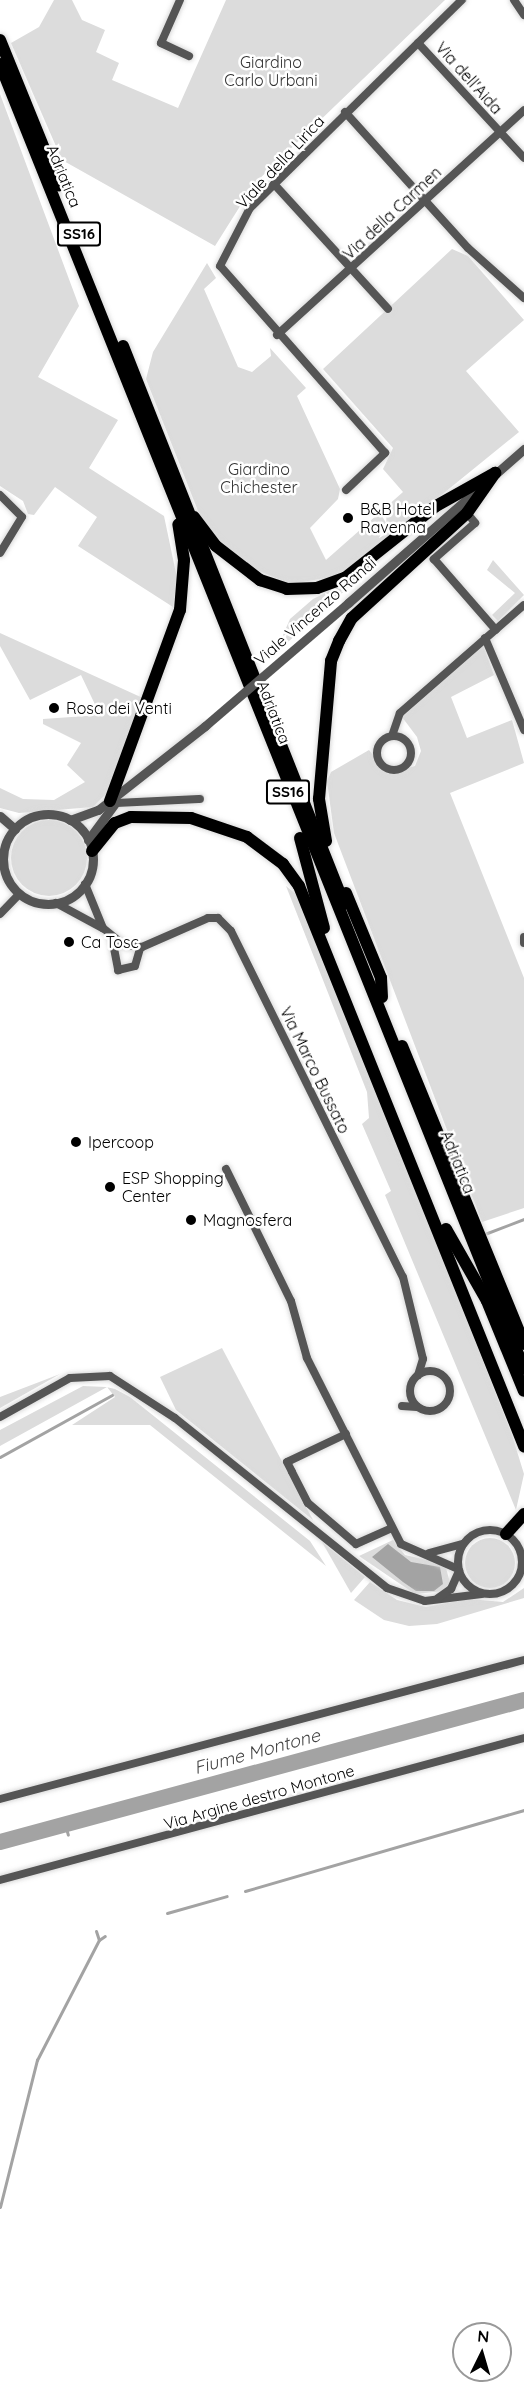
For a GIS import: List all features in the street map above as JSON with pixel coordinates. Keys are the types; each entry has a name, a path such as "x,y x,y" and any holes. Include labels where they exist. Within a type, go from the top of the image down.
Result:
{"highway":[{"name":"Adriatica","path":"0,40 281,773 468,1217"},
{"name":"Adriatica","path":"0,64 381,997 468,1217 524,1369"},
{"name":"SS16","path":"182,510 242,568 260,580 300,590 345,578 436,506 495,473"},
{"name":"SS16","path":"381,997 381,978 322,831 318,799 331,661 352,618 467,513 495,473"},
{"name":"SS16","path":"112,802 180,610 184,560 182,510"},
{"path":"281,773 334,967"},
{"path":"90,846 115,823 147,814 191,818 247,837 283,864 299,886 428,1200 524,1446"},
{"path":"428,1200 487,1301 524,1391"},
{"name":"Adriatica","path":"480,1249 524,1344"},
{"path":"507,1534 524,1514"}],"street":[{"path":"180,0 160,43 189,56"},
{"name":"Viale della Lirica","path":"346,490 385,453 277,335 220,266 250,208 345,112 462,0"},
{"path":"518,1 524,15"},
{"name":"Via dell'Aida","path":"418,43 524,158"},
{"name":"Via della Carmen","path":"277,335 524,110"},
{"path":"345,112 426,200 524,298"},
{"path":"274,184 388,309"},
{"name":"Viale Vincenzo Randi","path":"70,820 90,816 124,793 348,603 524,448"},
{"path":"0,495 22,517 0,553"},
{"path":"467,513 475,523 434,560 496,630"},
{"path":"392,736 403,738 411,752 408,762 394,770 384,766 377,752 392,736 400,713 524,605"},
{"path":"485,639 524,730"},
{"path":"112,802 200,799"},
{"name":"Viale Vincenzo Randi","path":"90,846 112,802"},
{"path":"19,894 2,859 15,829 45,814 70,820 90,846 85,884 103,928 112,938 140,948 135,966 118,970 112,938"},
{"path":"0,816 15,829"},
{"path":"56,903 85,884"},
{"path":"19,894 56,903 103,928"},
{"path":"0,914 19,894"},
{"name":"Via Marco Bussato","path":"140,948 208,918 218,918 231,931 398,1266 423,1359 432,1371"},
{"path":"524,938 524,943"},
{"path":"225,1169 290,1297 307,1358 392,1528 408,1550 425,1554 458,1570 482,1594"},
{"path":"418,1375 432,1371 449,1383 450,1396 436,1411 417,1407 410,1395 423,1359"},
{"path":"0,1417 82,1373 118,1379 371,1576 402,1597 425,1601 482,1594 524,1581"},
{"path":"345,1434 287,1462 308,1503 357,1544 392,1528"},
{"path":"425,1554 463,1544 487,1530 507,1534 523,1560 512,1586"},
{"path":"425,1601 448,1593 458,1570 463,1544"},
{"path":"0,1799 524,1660"},
{"name":"Via Argine destro Montone","path":"0,1881 524,1738"}],"green space":[{"name":"Giardino Carlo Urbani","path":"54,0 72,0 82,20 105,30 96,52 119,63 112,80 178,108 226,0 445,0 254,184 215,246 62,160 11,43 39,27"},
{"path":"0,94 79,306 38,377 118,420 89,468 164,516 177,578 173,607 78,546 97,517 55,487 34,515 28,514 23,501 0,486"},
{"name":"Giardino Chichester","path":"452,249 468,256 524,320 466,371 519,432 343,575 291,584 242,564 218,542 200,516 146,379 153,352 207,263 216,278 204,289 238,367 252,372 271,356 270,348 306,388 297,396 340,489 338,499 310,528 326,560 403,492 383,469 393,448 323,369"},
{"path":"493,560 524,595 498,621 492,615 515,593 487,570"},
{"path":"363,574 288,642 283,635 290,619 313,599"},
{"path":"0,633 145,699 111,789 93,807 19,813 0,808 0,788 23,799 54,800 85,782 67,765 81,743 43,724 43,719 100,715 81,675 30,700 0,646"},
{"path":"483,645 494,675 451,697 467,738 512,720 524,763 450,793 524,978 524,1208 482,1222 334,833 327,781 331,772 369,750 388,774 415,766 421,751 417,737 402,717"},
{"path":"49,820 63,823 76,831 84,844 87,858 84,872 76,885 63,893 49,896 35,893 22,885 14,872 11,858 14,844 22,831 35,823"},
{"path":"286,886 302,899 512,1435 524,1474 516,1510 385,1195 391,1191 362,1124 369,1118 367,1092"},
{"path":"222,1348 313,1520 176,1410 160,1377"},
{"path":"60,1374 0,1408 0,1397"},
{"path":"83,1386 107,1387 0,1446 0,1430"},
{"path":"107,1387 130,1397 310,1541 326,1566 150,1425 72,1425 115,1397"},
{"path":"495,1538 508,1545 514,1553 514,1573 508,1581 500,1587 485,1588 472,1581 466,1573 465,1558 472,1545 480,1539"},
{"path":"393,1540 405,1555 445,1564 450,1583 444,1591 415,1594 359,1556"},
{"path":"322,1542 365,1577 351,1593"},
{"path":"370,1582 397,1600 426,1607 469,1599 503,1602 524,1588 524,1598 437,1624 409,1626 384,1620 354,1600"}],"shaded area":[{"path":"388,1544 411,1562 440,1567 443,1584 434,1591 416,1591 403,1582 372,1557"}],"waterway":[{"path":"482,1235 524,1219"},
{"path":"0,1457 112,1395"},
{"name":"Fiume Montone","path":"0,1842 524,1700"},
{"path":"245,1891 524,1810"},
{"path":"65,1824 68,1835"},
{"path":"167,1913 227,1896"},
{"path":"96,1931 99,1940"},
{"path":"0,2207 37,2060 99,1940 105,1936"}],"place":[{"name":"B&B Hotel Ravenna","path":"348,518"},
{"name":"Rosa dei Venti","path":"54,708"},
{"name":"Ca Tosc","path":"69,942"},
{"name":"Ipercoop","path":"76,1142"},
{"name":"ESP Shopping Center","path":"110,1187"},
{"name":"Magnosfera","path":"191,1220"}]}
